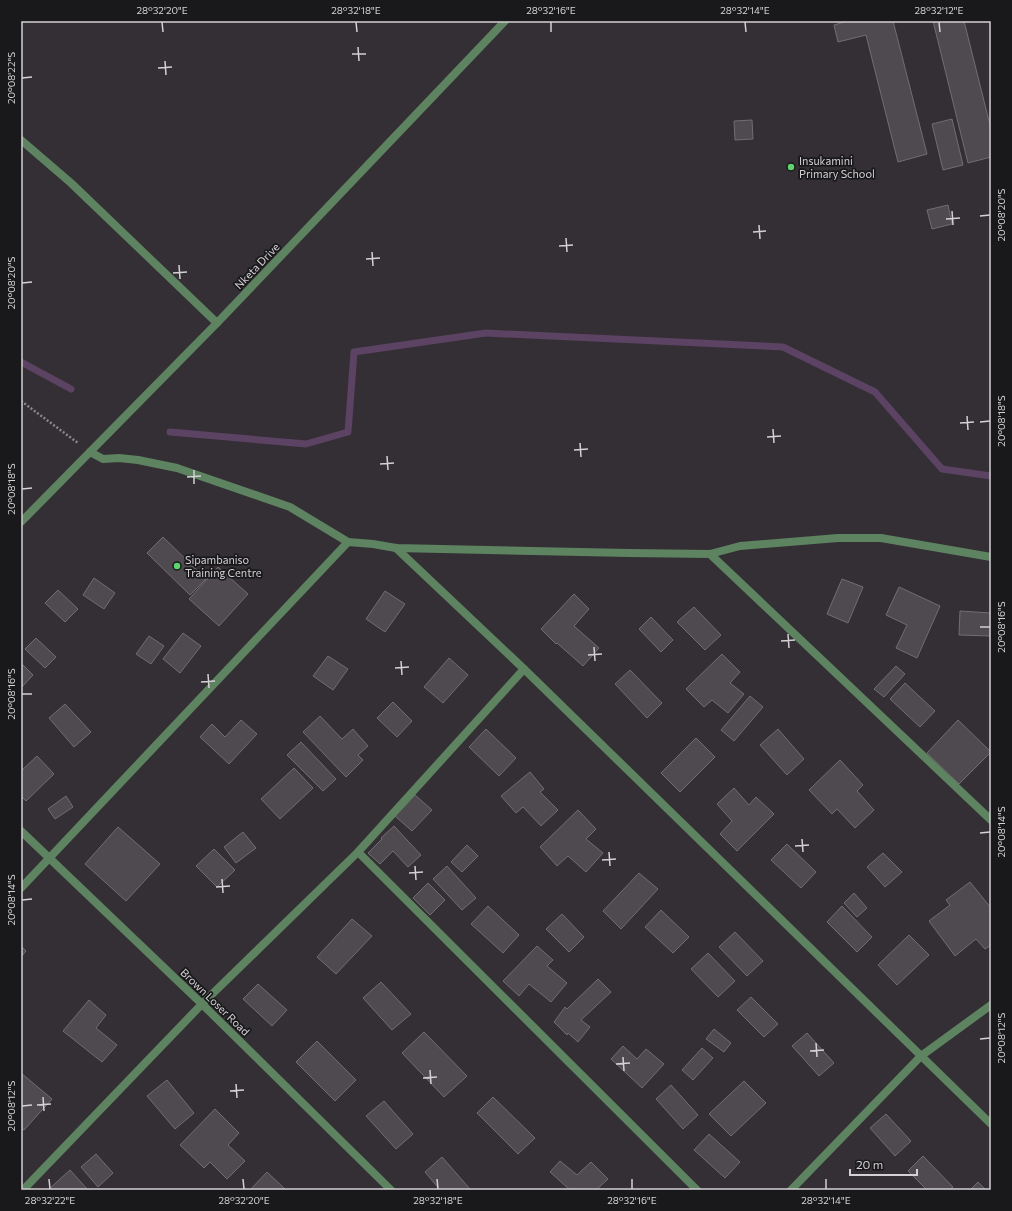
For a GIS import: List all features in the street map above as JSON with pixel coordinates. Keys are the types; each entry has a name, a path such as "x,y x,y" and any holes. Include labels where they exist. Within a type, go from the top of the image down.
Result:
{"street":[{"name":"Nketa Drive","path":"21,522 217,323 505,21"},
{"path":"21,140 71,183 217,323"},
{"path":"90,452 103,459 119,458 138,460 177,468 290,507 348,542 396,548 629,554 710,554 740,546 838,538 881,538 991,557"},
{"path":"21,888 348,542"},
{"path":"396,548 524,669 991,1124"},
{"path":"710,554 991,820"},
{"path":"23,1190 202,1004 358,852 524,669"},
{"name":"Brown Loser Road","path":"21,831 202,1004 391,1190"},
{"path":"358,852 697,1190"},
{"path":"790,1190 921,1056 991,1005"}],"path":[{"path":"21,401 90,452"}],"building":[{"path":"848,21 893,21 927,154 898,162 866,35 838,42 834,25"},
{"path":"933,21 964,21 991,129 991,157 968,163"},
{"path":"952,119 963,165 943,170 932,124"},
{"path":"752,120 753,139 735,140 734,121"},
{"path":"948,205 952,224 932,229 927,210"},
{"name":"Sipambaniso Training Centre","path":"163,537 206,579 190,595 147,553"},
{"path":"218,567 248,594 219,626 189,599"},
{"path":"94,578 115,593 104,609 83,595"},
{"path":"842,579 863,587 848,623 827,614"},
{"path":"899,587 940,606 917,658 896,648 907,625 886,615"},
{"path":"58,590 78,609 65,622 45,603"},
{"path":"385,591 405,604 385,632 366,619"},
{"path":"574,594 589,609 574,626 599,648 583,666 557,643 556,644 541,629"},
{"path":"694,607 721,635 705,650 677,622"},
{"path":"960,611 991,613 991,636 959,635"},
{"path":"651,617 673,640 661,652 639,629"},
{"path":"183,633 201,646 180,673 163,659"},
{"path":"149,636 164,646 151,664 136,654"},
{"path":"36,638 56,657 45,668 25,649"},
{"path":"722,654 740,672 730,683 744,694 728,713 712,700 704,707 686,689"},
{"path":"328,656 348,669 333,690 313,676"},
{"path":"449,658 468,675 443,703 424,687"},
{"path":"21,663 33,675 21,688"},
{"path":"896,666 905,674 884,697 874,689"},
{"path":"630,670 662,703 647,718 615,684"},
{"path":"905,683 935,711 920,727 890,699"},
{"path":"750,696 763,707 734,741 721,730"},
{"path":"393,702 412,721 397,737 377,718"},
{"path":"65,704 91,732 74,747 49,718"},
{"path":"320,716 342,739 353,729 368,746 358,755 363,760 346,777 303,732"},
{"path":"241,720 257,734 229,764 200,737 212,724 225,737"},
{"path":"958,720 991,752 959,784 927,753"},
{"path":"486,729 516,758 499,776 469,747"},
{"path":"778,729 804,759 787,775 760,745"},
{"path":"696,738 715,757 680,792 661,773"},
{"path":"301,742 336,779 323,791 287,755"},
{"path":"37,756 54,774 26,801 21,796 21,771"},
{"path":"840,760 863,785 857,791 874,810 855,828 837,809 832,814 809,790"},
{"path":"294,768 313,788 280,819 261,799"},
{"path":"530,772 544,789 540,792 558,810 541,826 523,807 516,813 501,796"},
{"path":"734,788 749,805 756,797 774,814 737,851 720,834 732,821 717,804"},
{"path":"415,795 432,810 412,831 395,816"},
{"path":"66,796 73,807 55,819 48,809"},
{"path":"578,810 596,829 586,839 603,853 586,872 568,856 557,866 540,847"},
{"path":"394,826 421,855 408,867 393,851 380,864 368,853"},
{"path":"118,827 160,864 126,901 85,864"},
{"path":"243,832 256,848 236,863 224,847"},
{"path":"787,844 816,872 801,888 771,860"},
{"path":"467,845 478,856 462,872 451,862"},
{"path":"214,849 235,870 217,887 196,866"},
{"path":"883,853 902,872 885,887 867,867"},
{"path":"447,866 476,898 462,910 433,879"},
{"path":"639,873 658,889 621,929 603,911"},
{"path":"970,882 991,908 991,945 985,949 976,939 955,956 929,921 950,905 946,900"},
{"path":"428,883 445,900 430,915 413,898"},
{"path":"854,893 867,908 857,917 844,903"},
{"path":"488,906 519,935 503,953 471,924"},
{"path":"842,906 872,937 857,952 827,922"},
{"path":"661,910 689,937 673,953 645,927"},
{"path":"562,914 584,937 569,952 546,929"},
{"path":"352,919 372,936 336,974 317,957"},
{"path":"735,932 763,961 747,976 719,947"},
{"path":"909,935 929,955 897,985 878,965"},
{"path":"21,946 26,951 21,957"},
{"path":"537,946 553,960 547,966 567,983 551,1002 529,984 519,996 503,981"},
{"path":"708,953 735,981 718,997 691,969"},
{"path":"598,979 611,992 581,1020 590,1027 578,1042 568,1033 567,1035 554,1022 565,1007 567,1009"},
{"path":"381,982 411,1014 392,1030 363,998"},
{"path":"258,984 287,1010 272,1026 243,999"},
{"path":"751,997 778,1024 764,1037 737,1010"},
{"path":"89,1000 106,1015 96,1028 117,1045 102,1062 63,1031"},
{"path":"714,1029 731,1043 724,1052 706,1039"},
{"path":"424,1032 467,1076 444,1097 402,1053"},
{"path":"807,1033 834,1063 819,1076 792,1046"},
{"path":"317,1041 356,1080 335,1101 296,1062"},
{"path":"623,1046 637,1059 646,1049 664,1064 642,1088 611,1059"},
{"path":"702,1048 713,1058 693,1080 682,1070"},
{"path":"21,1073 52,1099 24,1130 21,1128"},
{"path":"167,1080 194,1113 175,1129 147,1096"},
{"path":"744,1081 766,1103 731,1136 709,1114"},
{"path":"671,1085 698,1115 683,1129 656,1099"},
{"path":"493,1097 535,1138 518,1154 477,1113"},
{"path":"384,1101 413,1134 396,1149 366,1116"},
{"path":"215,1109 239,1133 228,1145 245,1161 227,1179 210,1162 204,1168 180,1145"},
{"path":"886,1114 911,1141 895,1156 870,1128"},
{"path":"709,1134 740,1162 725,1178 694,1150"},
{"path":"96,1154 113,1173 98,1187 81,1167"},
{"path":"923,1156 953,1187 949,1190 927,1190 908,1171"},
{"path":"442,1157 470,1189 440,1190 425,1172"},
{"path":"560,1161 577,1175 591,1162 608,1179 596,1190 570,1190 550,1172"},
{"path":"70,1170 88,1190 48,1190"},
{"path":"267,1172 286,1190 250,1190"},
{"path":"978,1182 986,1190 970,1190"}],"waterway":[{"path":"170,432 306,444 348,432 354,352 486,333 783,347 875,392 942,469 991,476"},
{"path":"21,362 71,389"}],"place":[{"name":"Insukamini Primary School","path":"791,167"},
{"name":"Sipambaniso Training Centre","path":"177,566"}]}
